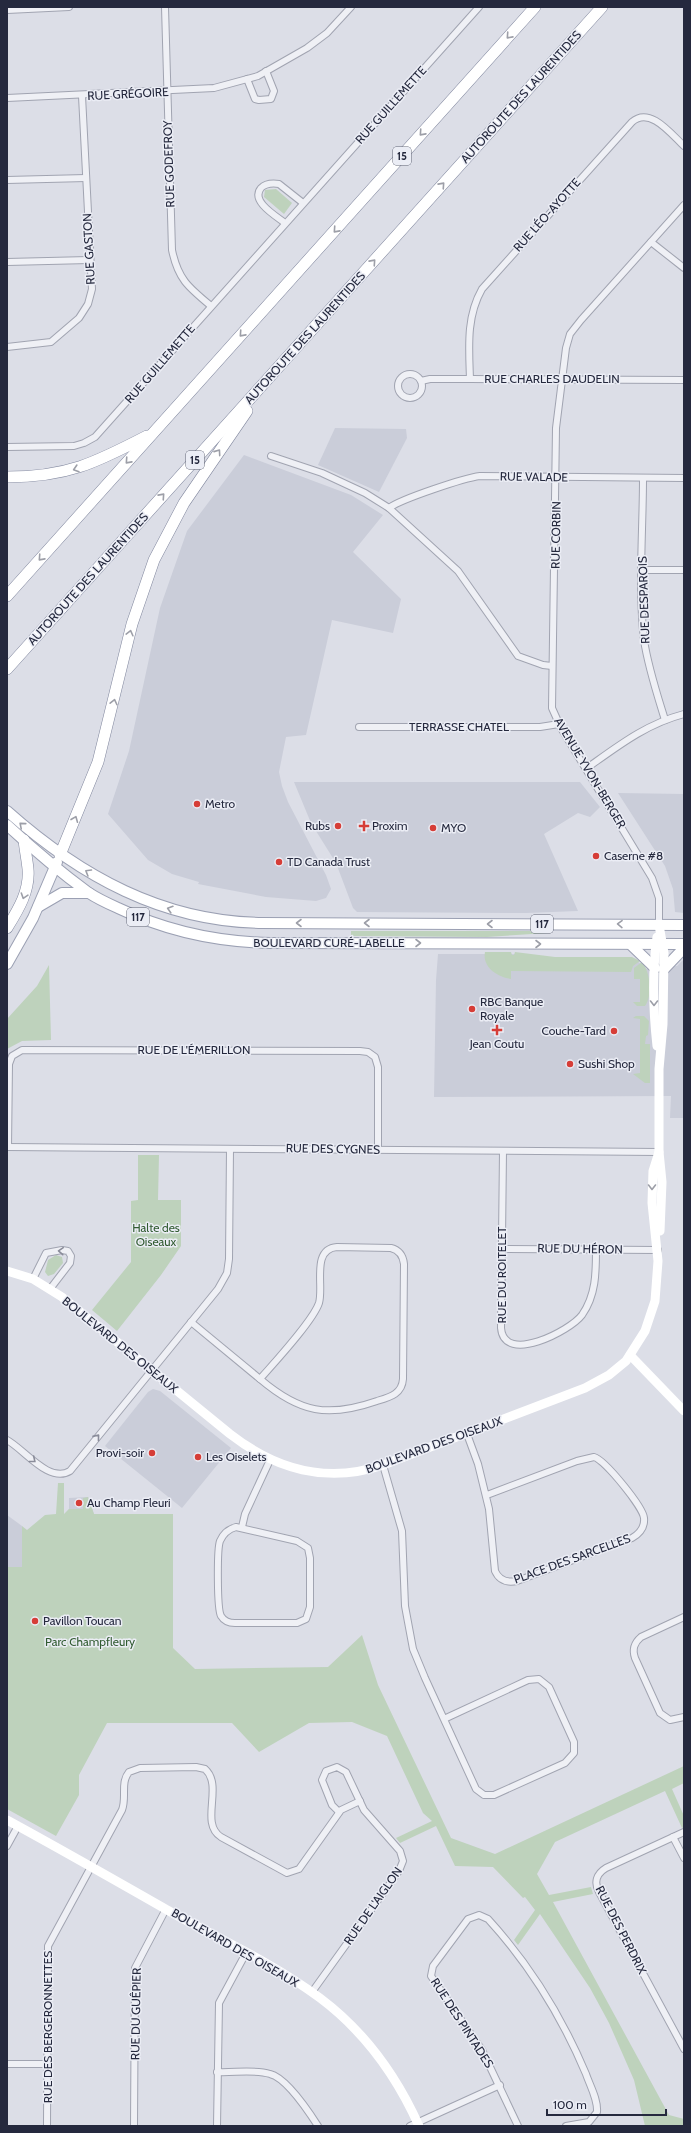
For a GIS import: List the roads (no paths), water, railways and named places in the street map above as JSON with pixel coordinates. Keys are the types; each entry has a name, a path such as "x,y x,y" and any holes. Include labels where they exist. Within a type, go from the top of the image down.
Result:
{"highway":[{"name":"15","path":"7,596 535,7"},
{"name":"AUTOROUTE DES LAURENTIDES","path":"7,669 602,7"},
{"path":"60,855 98,762 132,624 154,560 184,503 272,374"},
{"path":"7,477 48,475 76,469 108,456 154,432"},
{"path":"7,928 20,906 27,884 28,869 24,840"}],"main road":[{"name":"BOULEVARD CURÉ-LABELLE","path":"7,811 60,855 109,884 142,899 181,912 223,921 263,923 684,924"},
{"name":"BOULEVARD CURÉ-LABELLE","path":"7,825 55,867 90,893 124,911 163,926 200,936 234,942 684,944"},
{"path":"7,964 38,907 60,855"},
{"path":"38,907 62,893 90,893"},
{"path":"630,944 659,968 684,948"}],"street":[{"path":"7,10 69,7"},
{"name":"RUE GODEFROY","path":"165,7 172,250 176,269 183,280 211,306"},
{"name":"RUE GRÉGOIRE","path":"7,98 167,92 214,88 247,79 266,71 317,41 327,33 351,7"},
{"name":"RUE GUILLEMETTE","path":"7,447 74,446 95,437 479,7"},
{"path":"247,79 255,99 271,99 274,91 266,71"},
{"name":"RUE GASTON","path":"7,347 51,342 79,318 88,304 92,289 89,260 82,96"},
{"name":"RUE LÉO-AYOTTE","path":"470,379 471,319 482,289 632,122 640,116 651,118 684,146"},
{"path":"7,180 86,178"},
{"path":"285,223 260,203 258,195 260,190 266,184 279,184 303,203"},
{"name":"RUE CORBIN","path":"552,666 556,428 566,348 572,331 684,205"},
{"path":"651,242 684,268"},
{"path":"7,262 89,260"},
{"name":"RUE CHARLES DAUDELIN","path":"421,381 430,379 684,380"},
{"path":"271,456 298,464 329,476 389,508 426,539 458,571 518,656 543,665 552,666"},
{"name":"RUE VALADE","path":"389,508 405,500 472,478 684,478"},
{"name":"RUE DESPAROIS","path":"644,478 642,570 644,640 665,720"},
{"path":"642,570 684,570"},
{"name":"AVENUE YVON-BERGER","path":"552,666 551,704 559,724 587,768 652,878 659,898 659,925"},
{"path":"587,768 632,736 665,720 684,714"},
{"name":"TERRASSE CHATEL","path":"359,727 540,727 559,724"},
{"name":"BOULEVARD DES OISEAUX","path":"7,1271 33,1279 50,1289 230,1434 270,1460 299,1469 327,1473 358,1472 383,1465 585,1388 609,1375 630,1355 645,1331 653,1311 657,1282 662,1203 662,1170 659,1152 659,1059 654,1024 659,968 659,925"},
{"name":"RUE DE L'ÉMERILLON","path":"7,1147 9,1064 12,1056 22,1050 339,1051 366,1052 373,1055 377,1062 378,1150"},
{"name":"RUE DES CYGNES","path":"7,1147 659,1152"},
{"path":"7,1440 48,1472 66,1474 73,1469 220,1286 228,1266 230,1149"},
{"name":"RUE DU ROITELET","path":"503,1151 501,1331 509,1343 520,1346 562,1330 582,1314 591,1298 594,1286 596,1249"},
{"path":"191,1322 260,1379 298,1404 327,1411 359,1408 397,1393 401,1387 403,1379 404,1264 399,1252 388,1248 337,1247 331,1248 324,1253 321,1262 320,1296 317,1308 260,1379"},
{"name":"RUE DU HÉRON","path":"502,1249 658,1250"},
{"name":"BOULEVARD DES OISEAUX","path":"33,1279 46,1253 62,1250 68,1251 71,1256 70,1263 50,1289"},
{"path":"630,1355 684,1411"},
{"name":"PLACE DES SARCELLES","path":"467,1434 486,1495 492,1527 495,1571 502,1579 509,1582 517,1581 632,1538 640,1532 644,1522 643,1514 630,1496 602,1462 594,1457 577,1461 486,1495"},
{"path":"242,1527 245,1514 270,1460"},
{"path":"383,1465 402,1532 404,1602 410,1636 420,1668 475,1787 480,1793 486,1796 494,1795 565,1763 571,1758 574,1750 573,1739 549,1687 539,1679 528,1680 444,1718"},
{"path":"242,1527 297,1541 308,1548 310,1558 310,1607 308,1616 303,1621 294,1623 235,1623 228,1622 223,1618 219,1603 220,1544 224,1535 230,1529 242,1527"},
{"path":"684,1617 641,1637 636,1643 634,1650 635,1658 660,1713 670,1720 684,1717"},
{"path":"91,1866 123,1808 126,1776 137,1768 196,1767 205,1769 211,1779 212,1822 215,1832 221,1838 287,1873 299,1869 344,1807 360,1801"},
{"name":"RUE DE L'AIGLON","path":"312,1992 402,1866 400,1851 367,1814 345,1770 337,1767 328,1770 323,1774 322,1782 332,1805 339,1812"},
{"name":"BOULEVARD DES OISEAUX","path":"7,1820 246,1953 312,1992 344,2019 370,2046 402,2092 416,2125"},
{"path":"7,1846 18,1826"},
{"name":"RUE DES PERDRIX","path":"684,1832 606,1868 599,1873 596,1883 602,1898 684,2049"},
{"path":"673,1837 684,1858"},
{"name":"RUE DES BERGERONNETTES","path":"47,2126 48,1946 91,1866"},
{"name":"RUE DU GUÊPIER","path":"134,2126 135,1968 166,1909"},
{"name":"RUE DES PINTADES","path":"518,2126 500,2085 471,2033 435,1985 432,1976 433,1966 466,1920 477,1915 488,1919 533,1976 557,2013 580,2061 595,2099 597,2112 589,2122 566,2126"},
{"path":"217,2126 219,2003 246,1953"},
{"path":"7,2064 48,2064"},
{"path":"218,2072 262,2073 274,2075 301,2100 316,2125"},
{"path":"416,2125 500,2085"}],"place":[{"name":"Metro","path":"197,804"},
{"name":"Rubs","path":"338,826"},
{"name":"Proxim","path":"364,826"},
{"name":"MYO","path":"433,828"},
{"name":"Caserne #8","path":"596,856"},
{"name":"TD Canada Trust","path":"279,862"},
{"name":"RBC Banque Royale","path":"472,1009"},
{"name":"Jean Coutu","path":"497,1030"},
{"name":"Couche-Tard","path":"614,1031"},
{"name":"Sushi Shop","path":"570,1064"},
{"name":"Provi-soir","path":"152,1453"},
{"name":"Les Oiselets","path":"198,1457"},
{"name":"Au Champ Fleuri","path":"79,1503"},
{"name":"Pavillon Toucan","path":"35,1621"}],"park label":[{"name":"Halte des Oiseaux","path":"156,1235"},
{"name":"Parc Champfleury","path":"90,1642"}]}
